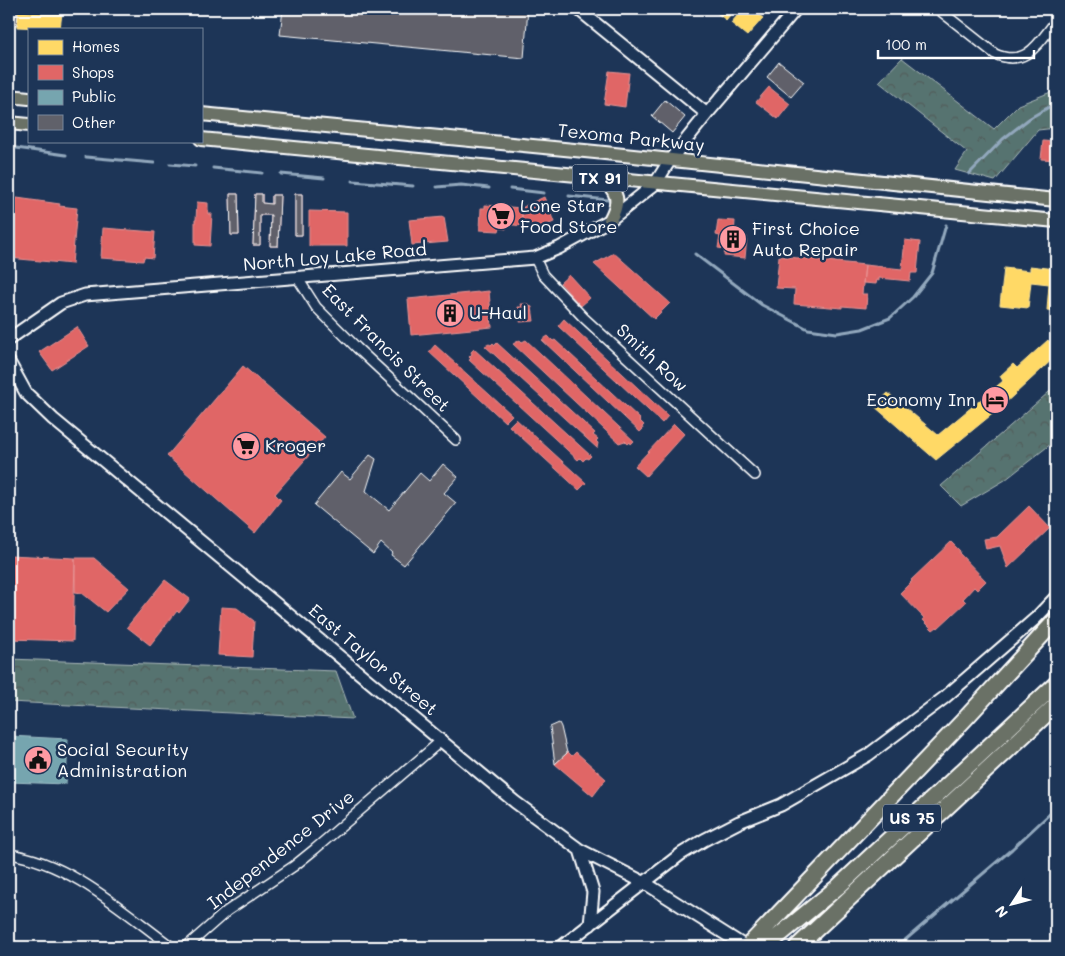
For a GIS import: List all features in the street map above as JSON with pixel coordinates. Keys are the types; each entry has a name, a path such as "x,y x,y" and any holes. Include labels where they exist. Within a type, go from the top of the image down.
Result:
{"highway":[{"path":"746,947 963,721 1056,620"},
{"name":"US 75","path":"765,947 838,886 1056,684"},
{"name":"US 75","path":"797,947 1056,705"}],"main road":[{"path":"578,9 707,114"},
{"name":"North Loy Lake Road","path":"9,339 60,303 85,295 535,258 559,248 610,220 655,184 670,160 795,9"},
{"path":"9,96 28,98"},
{"name":"Texoma Parkway","path":"202,114 1056,200"},
{"path":"9,123 28,125"},
{"name":"TX 91","path":"202,139 1056,221"},
{"path":"602,178 613,190 618,202 610,220"},
{"path":"999,216 1011,196"},
{"name":"East Taylor Street","path":"9,362 26,393 53,419 515,802 580,850 645,883 746,947"},
{"path":"561,947 681,854 739,822 781,805 868,755 944,698 1035,620 1056,597"},
{"path":"580,850 593,892 590,925"}],"street":[{"path":"938,9 995,54 1006,58 1018,58 1027,54 1035,48 1056,21"},
{"name":"Smith Row","path":"535,258 543,275 584,318 755,475"},
{"name":"East Francis Street","path":"296,277 316,307 456,440"},
{"name":"Independence Drive","path":"186,947 227,911 294,866 442,740"},
{"path":"9,854 58,868 94,890 172,947"}],"green space":[{"path":"902,58 994,129 1018,105 1056,90 1056,128 1038,130 995,181 955,170 967,152 879,82"},
{"path":"1056,386 1056,440 1005,480 961,506 941,486"},
{"path":"9,659 336,671 353,719 9,702"}],"building: Homes":[{"path":"53,9 85,9 85,14 62,13 60,28 17,27 18,11 52,14"},
{"path":"712,9 735,9 726,20"},
{"path":"743,9 747,9 753,14 755,12 763,18 747,36 731,23"},
{"path":"1030,266 1056,269 1056,311 1047,310 1049,284 1031,282 1028,308 1000,305 1004,268 1030,271"},
{"name":"Economy Inn","path":"1048,340 1056,348 1056,356 1001,407 936,460 874,406 888,393 938,435 1003,381 1000,376 1013,364 1017,368"}],"building: Shops":[{"path":"609,71 629,73 625,107 604,104"},
{"path":"769,87 790,104 778,119 756,102"},
{"path":"1043,141 1056,142 1056,160 1041,159"},
{"path":"230,194 238,194 239,235 231,235"},
{"path":"255,194 262,194 262,203 272,204 272,195 280,195 278,246 270,246 271,215 260,215 260,245 253,245"},
{"path":"295,194 302,194 302,235 295,235"},
{"path":"544,197 554,222 537,229 522,225 522,208"},
{"path":"17,198 77,208 72,264 9,258 9,204"},
{"path":"197,202 208,203 208,214 212,214 210,246 195,245"},
{"name":"Lone Star Food Store","path":"485,205 522,208 522,226 506,224 506,229 500,228 499,231 480,230 481,208 485,208"},
{"path":"309,211 347,212 347,246 309,246"},
{"path":"444,217 448,242 412,245 409,220"},
{"name":"First Choice Auto Repair","path":"718,220 735,221 734,236 747,237 745,258 724,256 725,249 718,248 720,236 716,235"},
{"path":"103,228 155,232 153,258 144,257 143,261 101,258"},
{"path":"905,240 920,242 917,273 911,273 910,281 879,278 876,284 863,283 865,265 902,269"},
{"path":"614,253 670,303 654,319 594,264"},
{"path":"779,256 865,265 862,294 867,294 866,308 794,304 795,289 776,288"},
{"path":"569,275 590,298 581,306 560,283"},
{"name":"U-Haul","path":"489,291 492,327 411,335 408,299"},
{"path":"521,304 529,304 532,307 534,321 520,322 518,307 522,307"},
{"path":"564,319 668,416 662,423 558,326"},
{"path":"77,327 89,346 52,370 39,352"},
{"path":"548,336 553,341 555,340 640,419 644,425 640,432 542,340"},
{"path":"520,340 522,342 526,340 634,441 631,444 625,441 619,443 513,344"},
{"path":"493,343 495,345 497,343 595,433 593,435 598,439 596,441 598,443 597,448 485,346"},
{"path":"435,345 512,415 505,422 429,352"},
{"path":"474,349 591,456 583,461 580,458 578,460 469,360"},
{"name":"Kroger","path":"243,366 325,437 275,494 281,500 255,533 167,456"},
{"path":"516,419 586,483 579,490 509,426"},
{"path":"674,424 684,434 646,476 635,466"},
{"path":"1029,506 1050,528 1008,568 1000,546 986,549 984,539 997,537"},
{"path":"951,542 986,581 977,590 974,587 963,599 966,602 938,628 933,630 900,593"},
{"path":"9,555 75,558 73,641 9,639"},
{"path":"75,558 94,558 129,588 106,612 82,593 75,592"},
{"path":"165,580 190,599 179,613 177,611 150,645 127,627"},
{"path":"221,607 237,608 254,621 252,657 218,655"},
{"path":"568,752 572,756 576,752 606,779 593,796 555,764"}],"building: Public":[{"name":"Social Security Administration","path":"9,736 68,739 66,784 9,782"}],"building: Other":[{"path":"283,9 528,9 524,58 280,35"},
{"path":"9,12 18,13 17,25 9,24"},
{"path":"779,62 804,82 791,97 767,77"},
{"path":"665,100 685,117 672,133 652,116"},
{"path":"230,194 238,194 239,235 231,235"},
{"path":"255,194 262,194 262,203 272,204 272,195 280,195 278,246 270,246 271,215 260,215 260,245 253,245"},
{"path":"295,194 302,194 302,235 295,235"},
{"path":"370,455 376,459 366,491 389,510 420,473 429,481 443,464 458,477 444,493 456,503 404,565 391,555 392,553 381,543 373,554 314,505 341,472 350,479"},
{"path":"559,723 567,753 555,764 550,727"}],"waterway":[{"path":"969,174 1003,139 1030,118 1056,103"},
{"path":"9,147 66,155"},
{"path":"86,157 154,163"},
{"path":"170,164 195,166"},
{"path":"213,168 262,173"},
{"path":"281,174 324,178"},
{"path":"353,181 413,186"},
{"path":"437,187 461,185 489,188"},
{"path":"510,189 544,193"},
{"path":"569,196 608,200"},
{"path":"695,254 762,305 808,329 837,333 862,329 890,318 913,297 932,273 946,225"},
{"path":"897,947 1012,849 1056,808"}],"place":[{"name":"Lone Star Food Store","path":"501,216"},
{"name":"First Choice Auto Repair","path":"733,239"},
{"name":"U-Haul","path":"450,313"},
{"name":"Economy Inn","path":"995,400"},
{"name":"Kroger","path":"246,446"},
{"name":"Social Security Administration","path":"38,760"}]}
